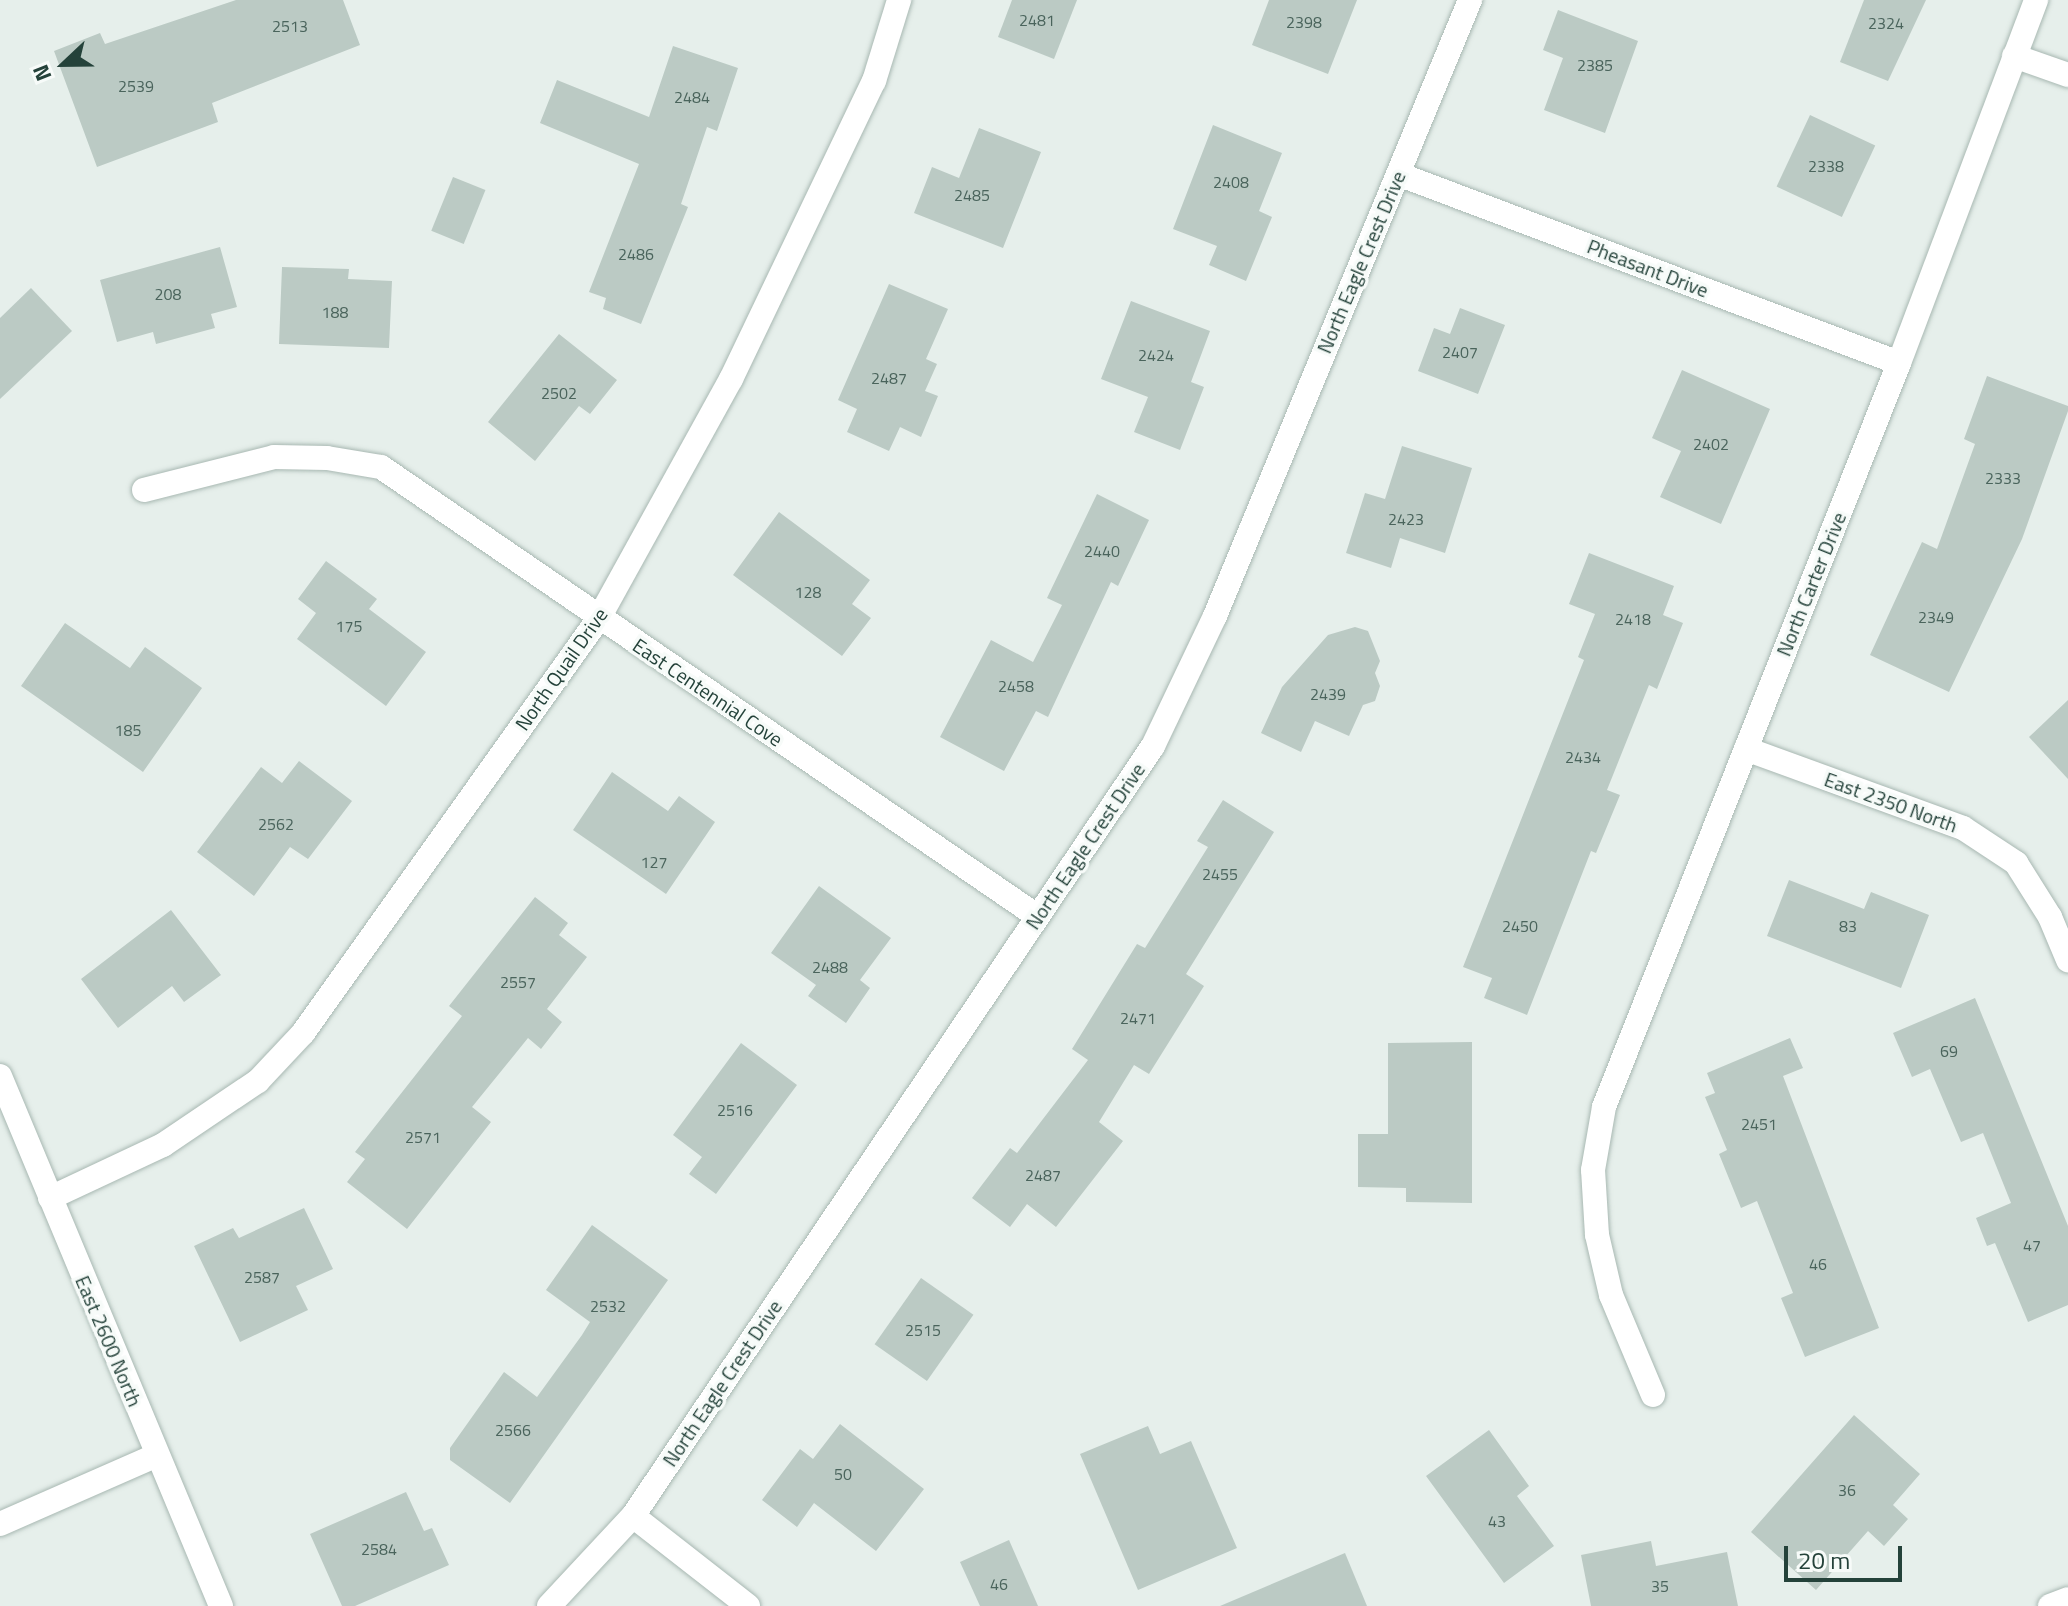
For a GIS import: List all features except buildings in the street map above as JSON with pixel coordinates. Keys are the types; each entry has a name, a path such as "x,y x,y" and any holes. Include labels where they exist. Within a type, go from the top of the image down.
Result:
{"street":[{"name":"North Quail Drive","path":"50,1198 163,1145 258,1081 303,1033 599,618 731,379 874,81 899,0"},
{"name":"North Eagle Crest Drive","path":"549,1606 633,1516 1153,746 1181,695 1470,0"},
{"name":"North Carter Drive","path":"1653,1395 1611,1295 1597,1235 1593,1170 1604,1107 1899,363 2036,0"},
{"path":"2014,56 2068,75"},
{"name":"Pheasant Drive","path":"1398,174 1899,363"},
{"name":"East Centennial Cove","path":"144,490 274,457 327,458 381,467 1037,916"},
{"name":"East 2350 North","path":"1746,749 1976,837 2016,863 2050,917 2068,960"},
{"name":"East 2600 North","path":"0,1076 221,1606"},
{"path":"0,1524 157,1455"},
{"path":"633,1516 748,1606"},
{"path":"2050,1606 2068,1599"}]}
